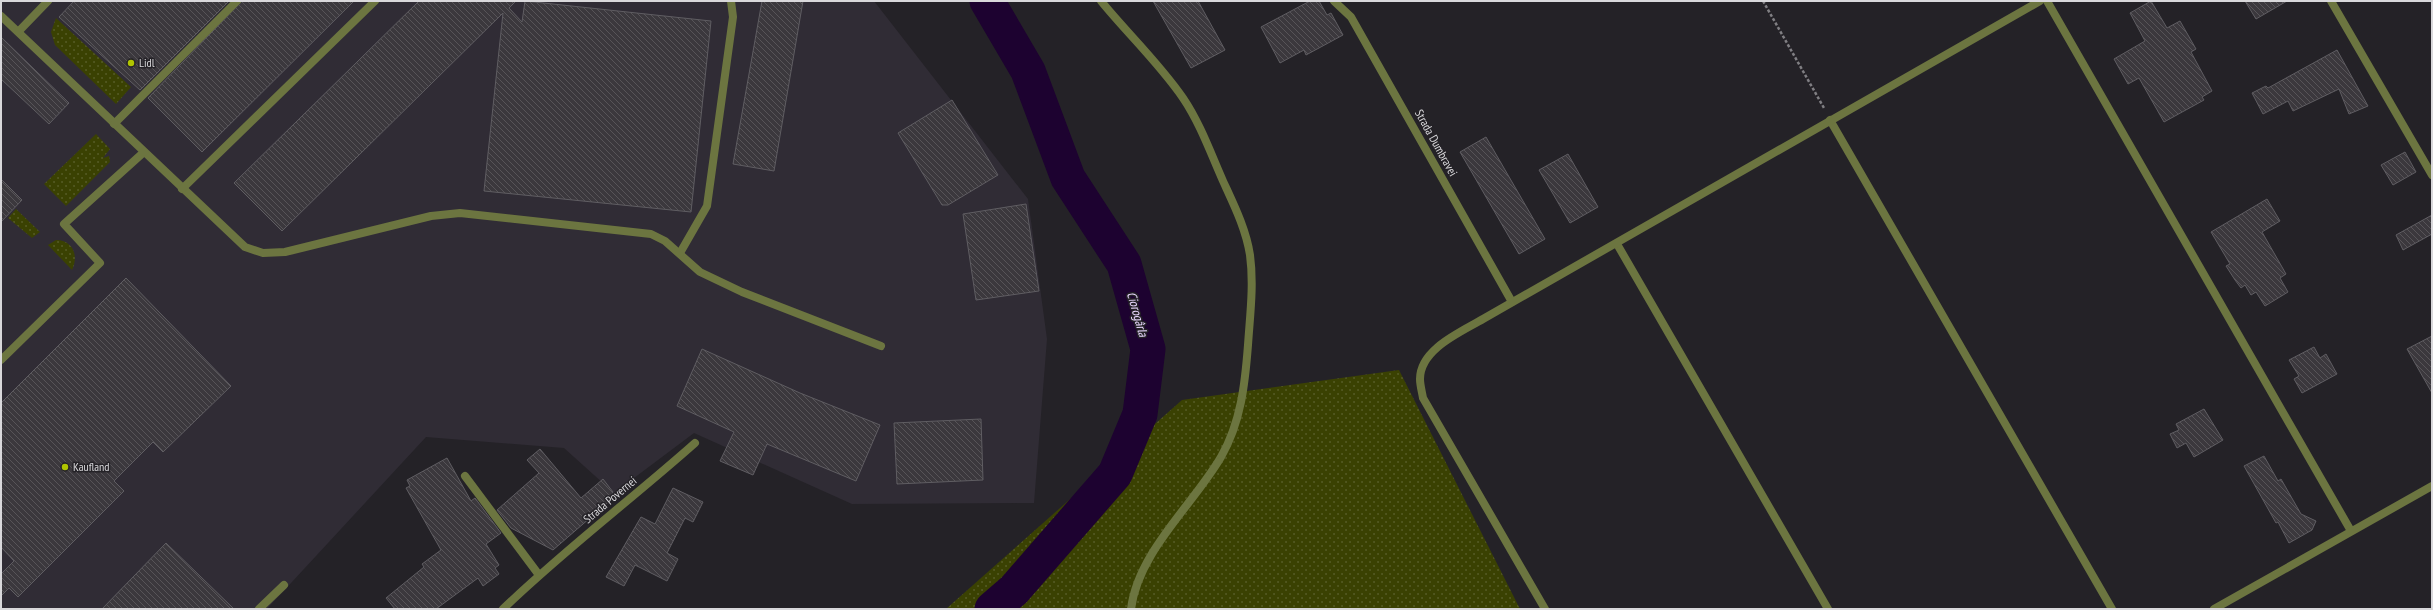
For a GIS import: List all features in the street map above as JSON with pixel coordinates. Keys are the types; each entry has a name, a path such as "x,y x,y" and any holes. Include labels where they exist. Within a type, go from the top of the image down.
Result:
{"street":[{"path":"19,32 48,1"},
{"path":"114,124 237,1"},
{"path":"182,188 375,1"},
{"path":"680,253 707,206 733,17 731,1"},
{"path":"1100,1 1165,76 1182,98 1195,119 1244,230 1250,254 1253,281 1245,380 1239,416 1233,433 1211,474 1146,564 1132,594 1131,609"},
{"name":"Strada Dumbravei","path":"1334,1 1351,17 1512,302"},
{"path":"1545,609 1423,398 1420,379 1427,358 1438,347 1512,302 1617,244 1830,120 2040,1"},
{"path":"2047,1 2351,531"},
{"path":"2331,1 2432,175"},
{"path":"1,16 245,248 263,253 285,252 431,216 460,213 651,234 665,241 700,272 742,292 881,346"},
{"path":"1830,120 2112,609"},
{"path":"1,360 100,263 64,224 144,152"},
{"path":"1617,244 1828,609"},
{"name":"Strada Povernei","path":"503,609 539,574 695,443"},
{"path":"466,476 539,574"},
{"path":"2214,609 2432,486"},
{"path":"259,609 284,585"}],"path":[{"path":"1763,1 1830,120"}],"shaded area":[{"path":"1,1 874,1 1028,199 1047,339 1034,503 852,504 694,433 614,493 564,448 426,437 267,609 1,609"}],"green space":[{"path":"56,18 131,87 116,104 55,45 51,32"},
{"path":"96,134 110,149 103,158 109,156 110,162 66,206 44,184"},
{"path":"16,209 40,232 32,238 8,218"},
{"path":"56,240 67,243 73,250 75,259 72,270 48,245"},
{"path":"1399,370 1520,609 946,609 1182,400"}],"building":[{"name":"Lidl","path":"74,1 229,1 140,90 59,17"},
{"path":"242,1 354,1 202,152 148,98"},
{"path":"419,1 516,1 509,8 522,22 525,1 711,21 691,212 484,191 503,13 282,231 234,183"},
{"path":"762,1 803,1 774,171 733,164"},
{"path":"1153,1 1198,1 1225,50 1191,68"},
{"path":"1310,1 1319,1 1327,15 1331,13 1343,35 1306,55 1304,50 1280,63 1261,27"},
{"path":"2151,1 2167,28 2180,21 2196,49 2191,52 2212,91 2202,97 2204,100 2164,122 2139,78 2128,84 2114,59 2145,41 2130,13"},
{"path":"2245,1 2287,1 2256,19"},
{"path":"1,37 69,103 49,124 1,79"},
{"path":"2337,50 2368,106 2349,114 2339,89 2293,111 2288,101 2263,114 2252,93 2266,86 2268,88"},
{"path":"952,100 998,175 948,205 942,205 898,133"},
{"path":"1486,137 1545,239 1519,254 1460,152"},
{"path":"2405,152 2416,172 2393,185 2381,165"},
{"path":"1568,154 1598,207 1570,223 1539,170"},
{"path":"1,179 22,200 1,222"},
{"path":"2267,199 2280,221 2262,232 2286,274 2280,278 2288,292 2265,306 2256,292 2251,295 2245,285 2241,288 2235,280 2226,266 2230,264 2211,232"},
{"path":"1026,204 1039,291 976,300 963,214"},
{"path":"2432,215 2432,234 2403,250 2396,235"},
{"name":"Kaufland","path":"126,278 231,386 163,452 153,442 114,481 124,491 18,597 9,588 1,596 1,574 14,561 1,547 1,403"},
{"path":"2432,336 2432,393 2407,349"},
{"path":"2314,347 2320,358 2326,354 2337,374 2302,393 2294,379 2299,376 2289,360"},
{"path":"702,349 800,393 880,425 856,481 767,444 753,475 720,461 734,432 677,406"},
{"path":"2204,409 2223,440 2194,457 2186,443 2177,448 2170,434 2179,430 2176,424"},
{"path":"981,419 983,480 897,484 894,423"},
{"path":"540,449 581,498 603,479 613,492 613,498 553,550 511,528 497,510 539,473 527,460"},
{"path":"2264,456 2278,481 2281,479 2301,514 2316,521 2312,530 2289,543 2244,466"},
{"path":"447,458 471,501 475,498 501,533 486,544 499,565 495,568 499,574 483,586 478,578 436,609 395,609 386,598 424,567 422,564 441,550 406,488 410,486 407,480"},
{"path":"673,488 703,502 693,522 685,518 667,553 678,559 667,581 635,565 624,586 606,577 641,517 655,524"},
{"path":"166,543 234,609 102,609"}],"waterway":[{"name":"Ciorogârla","path":"987,1 1028,71 1068,178 1124,264 1148,349 1140,414 1115,474 1014,590 992,609"}],"place":[{"name":"Lidl","path":"131,63"},
{"name":"Kaufland","path":"65,467"}]}
